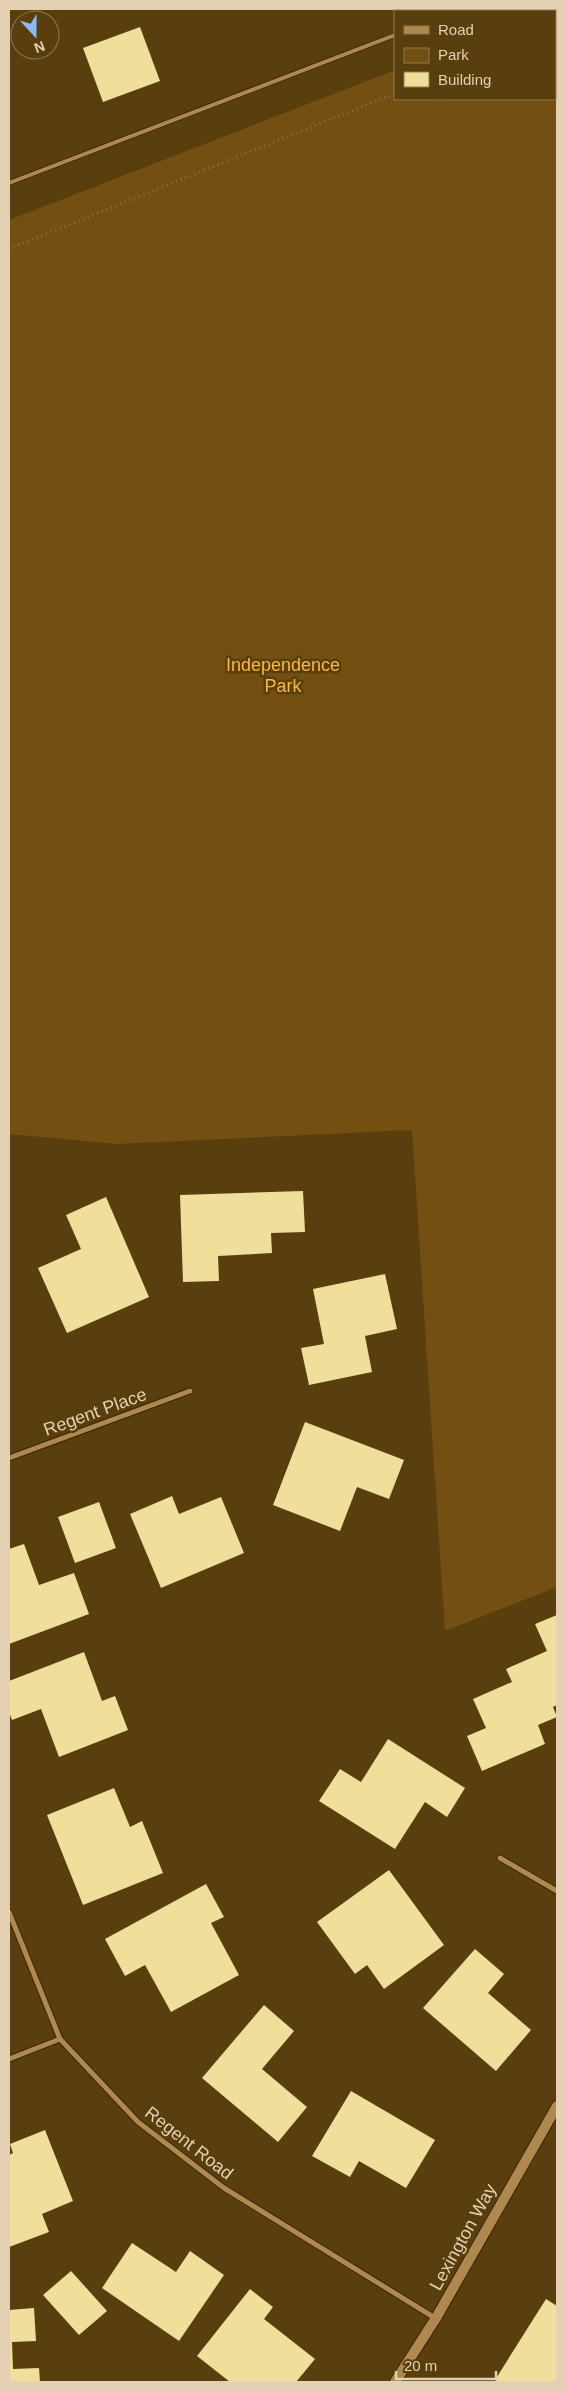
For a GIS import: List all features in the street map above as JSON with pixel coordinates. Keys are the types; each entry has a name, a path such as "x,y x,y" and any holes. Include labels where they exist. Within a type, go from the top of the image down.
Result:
{"street":[{"name":"Regent Place","path":"9,1458 190,1391"},
{"path":"500,1858 557,1891"},
{"name":"Regent Road","path":"9,1912 60,2039 138,2122 224,2188 436,2318"},
{"path":"9,2059 60,2039"},
{"name":"Lexington Way","path":"395,2382 436,2318 557,2106"}],"lane":[{"path":"9,183 394,35"}],"path":[{"path":"9,249 388,96 394,96"}],"green space":[{"name":"Independence Park","path":"557,9 557,1587 445,1631 412,1130 117,1144 9,1134 9,220 394,70 394,100 556,100 556,10 554,10"}],"building":[{"path":"140,27 160,81 103,102 83,48"},
{"path":"303,1191 305,1232 271,1233 272,1253 218,1256 219,1281 183,1282 180,1195"},
{"path":"106,1197 149,1297 67,1333 38,1268 81,1249 66,1215"},
{"path":"385,1274 397,1329 365,1336 372,1372 309,1385 301,1348 324,1344 313,1289"},
{"path":"305,1422 404,1460 389,1499 357,1487 340,1531 273,1505"},
{"path":"172,1496 179,1514 221,1497 244,1553 161,1588 130,1514"},
{"path":"99,1502 116,1548 75,1563 58,1517"},
{"path":"24,1544 39,1585 74,1573 89,1614 9,1644 9,1549"},
{"path":"557,1615 557,1705 553,1707 557,1717 538,1725 545,1744 482,1771 467,1736 486,1728 473,1699 512,1682 506,1669 547,1651 535,1624"},
{"path":"84,1652 102,1701 115,1696 128,1730 59,1757 41,1709 12,1720 9,1712 9,1681"},
{"path":"388,1739 465,1788 447,1817 425,1802 395,1849 319,1801 340,1769 361,1782"},
{"path":"114,1788 130,1827 142,1821 163,1873 83,1905 47,1815"},
{"path":"389,1870 444,1945 384,1989 367,1965 355,1974 317,1922"},
{"path":"206,1884 224,1917 211,1923 239,1975 171,2012 145,1965 125,1976 105,1939"},
{"path":"475,1949 504,1974 488,1993 531,2030 496,2071 423,2008"},
{"path":"264,2005 294,2031 262,2069 307,2107 278,2142 202,2078"},
{"path":"351,2091 435,2140 406,2188 359,2161 350,2177 312,2156"},
{"path":"45,2130 73,2201 42,2214 49,2232 9,2247 9,2155 13,2153 10,2144"},
{"path":"132,2243 176,2272 190,2251 224,2275 179,2341 102,2288"},
{"path":"71,2271 107,2311 79,2335 43,2295"},
{"path":"250,2289 273,2307 264,2319 315,2359 296,2382 230,2382 197,2356"},
{"path":"546,2299 557,2306 557,2382 498,2382 495,2380"},
{"path":"34,2308 36,2341 12,2342 13,2369 39,2368 40,2382 9,2382 9,2310"}]}
